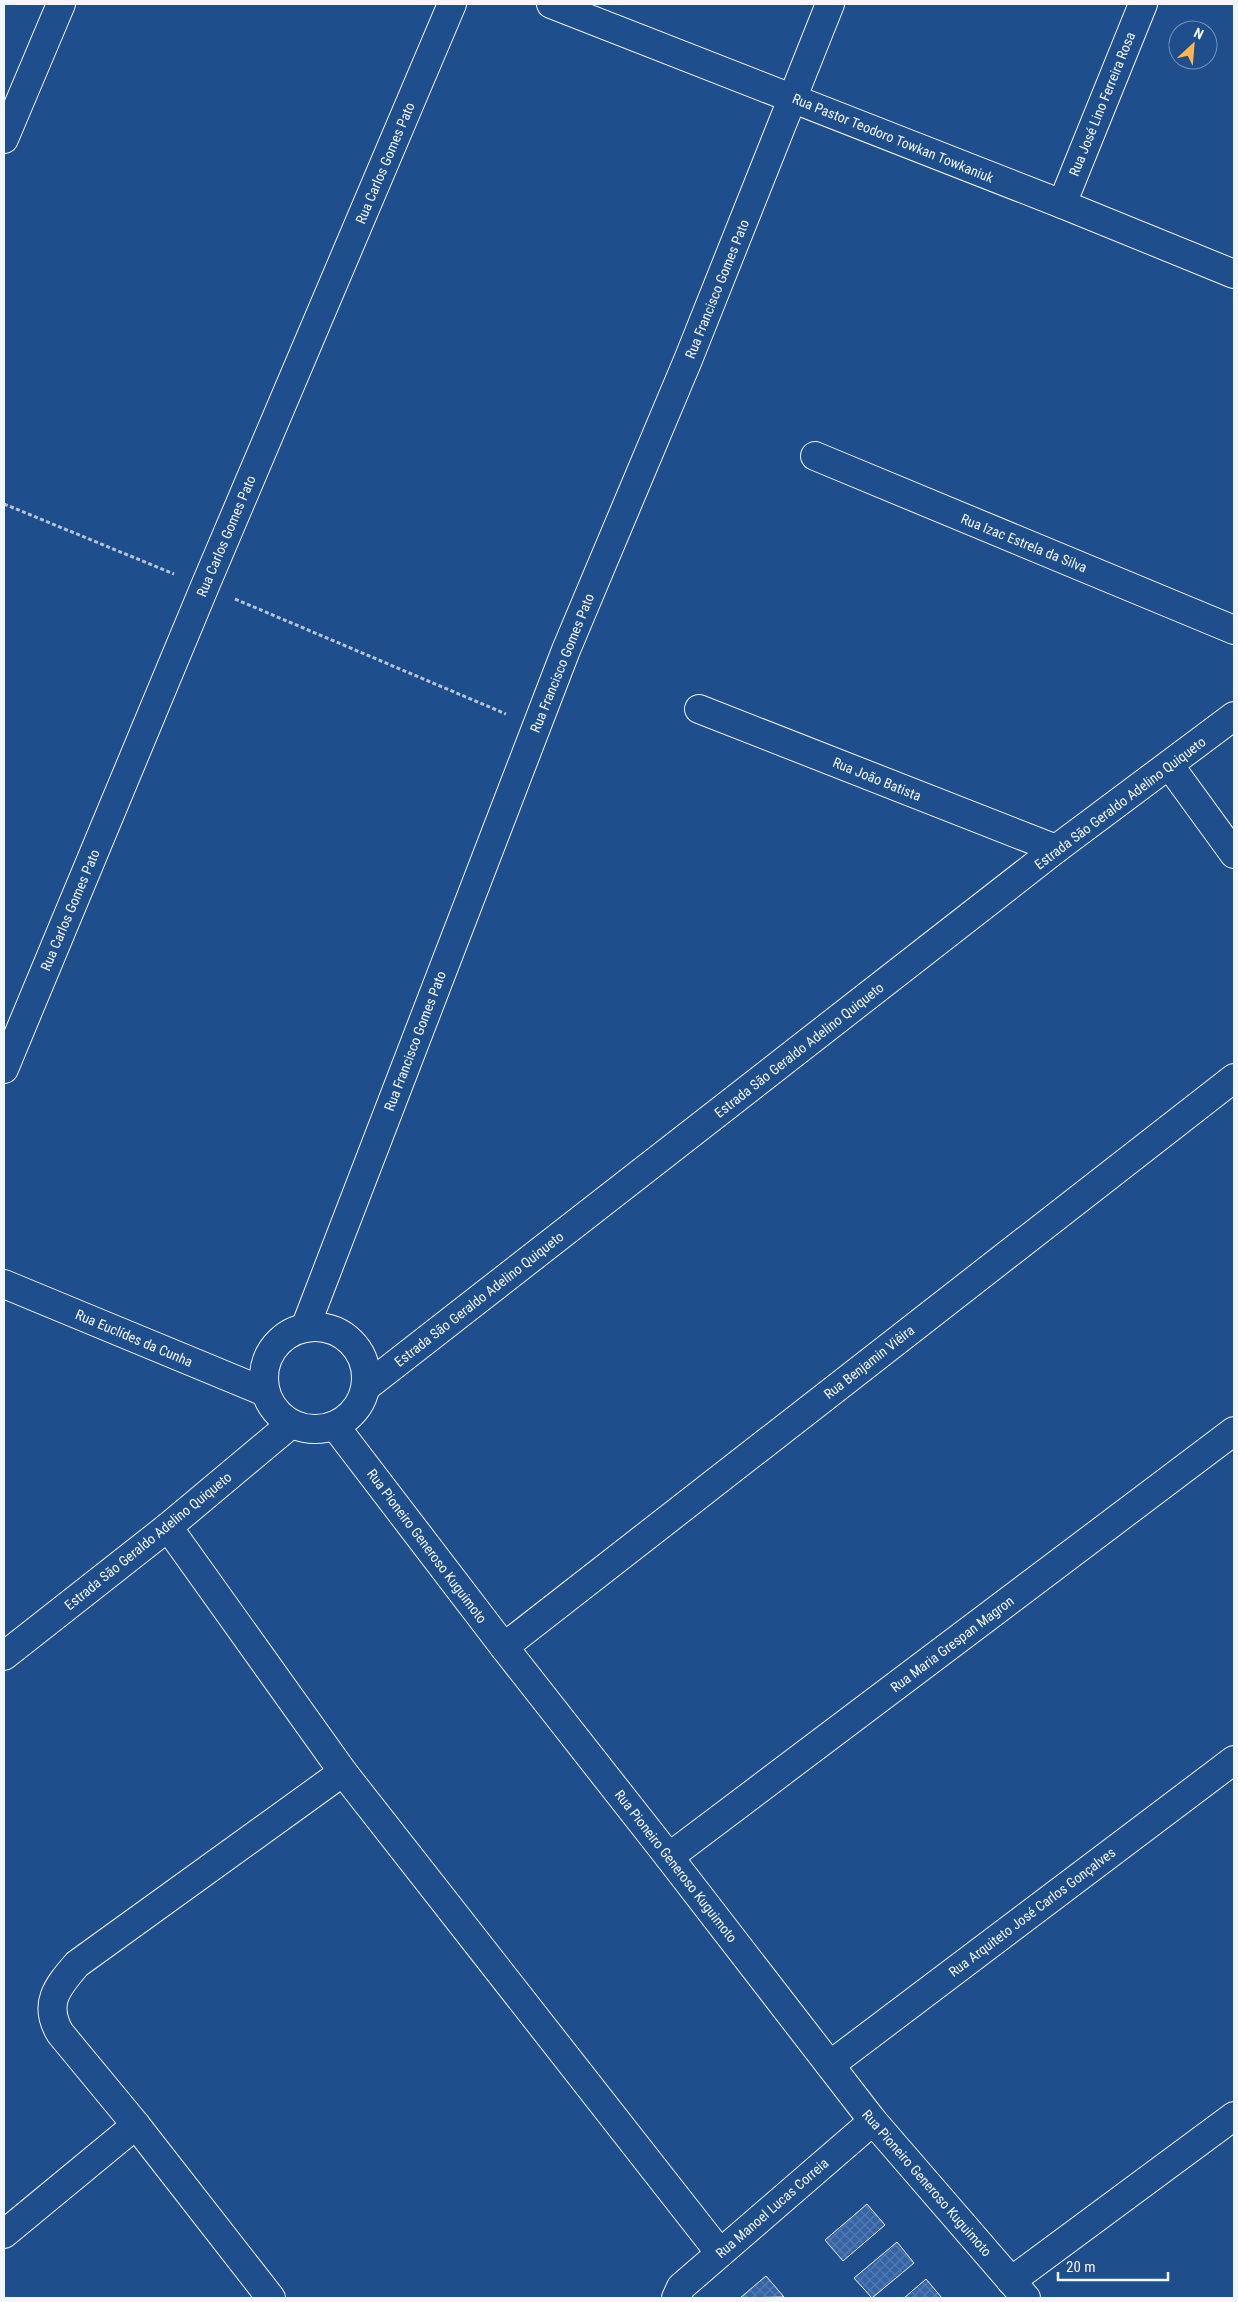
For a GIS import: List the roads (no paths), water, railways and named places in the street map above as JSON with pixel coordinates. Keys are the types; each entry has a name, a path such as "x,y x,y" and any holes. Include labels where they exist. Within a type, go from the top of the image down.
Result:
{"street":[{"path":"4,139 61,4"},
{"name":"Rua Carlos Gomes Pato","path":"4,1069 205,586 452,4"},
{"name":"Rua Pastor Teodoro Towkan Towkaniuk","path":"551,4 1062,204 1234,274"},
{"name":"Rua Francisco Gomes Pato","path":"305,1328 566,650 688,360 830,4"},
{"name":"Rua José Lino Ferreira Rosa","path":"1062,204 1143,4"},
{"name":"Rua Izac Estrela da Silva","path":"815,456 1234,630"},
{"name":"Rua João Batista","path":"699,709 1056,849"},
{"name":"Estrada São Geraldo Adelino Quiqueto","path":"366,1387 1056,849 1170,766 1234,716"},
{"path":"1170,766 1234,854"},
{"name":"Rua Benjamin Viêira","path":"504,1647 1234,1078"},
{"name":"Rua Euclídes da Cunha","path":"4,1284 265,1392"},
{"path":"305,1328 322,1328 338,1332 351,1342 361,1355 366,1371 366,1387 356,1410 335,1426 321,1430 305,1429 291,1424 275,1411 265,1392 263,1375 267,1359 276,1345 289,1333 305,1328"},
{"name":"Estrada São Geraldo Adelino Quiqueto","path":"4,1656 168,1527 291,1424"},
{"name":"Rua Pioneiro Generoso Kuguimoto","path":"335,1426 504,1647 873,2121 1019,2290"},
{"name":"Rua Maria Grespan Magron","path":"669,1857 1234,1431"},
{"path":"168,1527 343,1772 720,2253"},
{"name":"Rua Arquiteto José Carlos Gonçalves","path":"830,2065 1234,1760"},
{"path":"271,2298 136,2125 60,2033 53,2020 52,2006 59,1987 77,1964 343,1772"},
{"path":"1019,2290 1234,2116"},
{"name":"Rua Manoel Lucas Correia","path":"676,2298 681,2288 873,2121"},
{"path":"4,2234 136,2125"}]}
